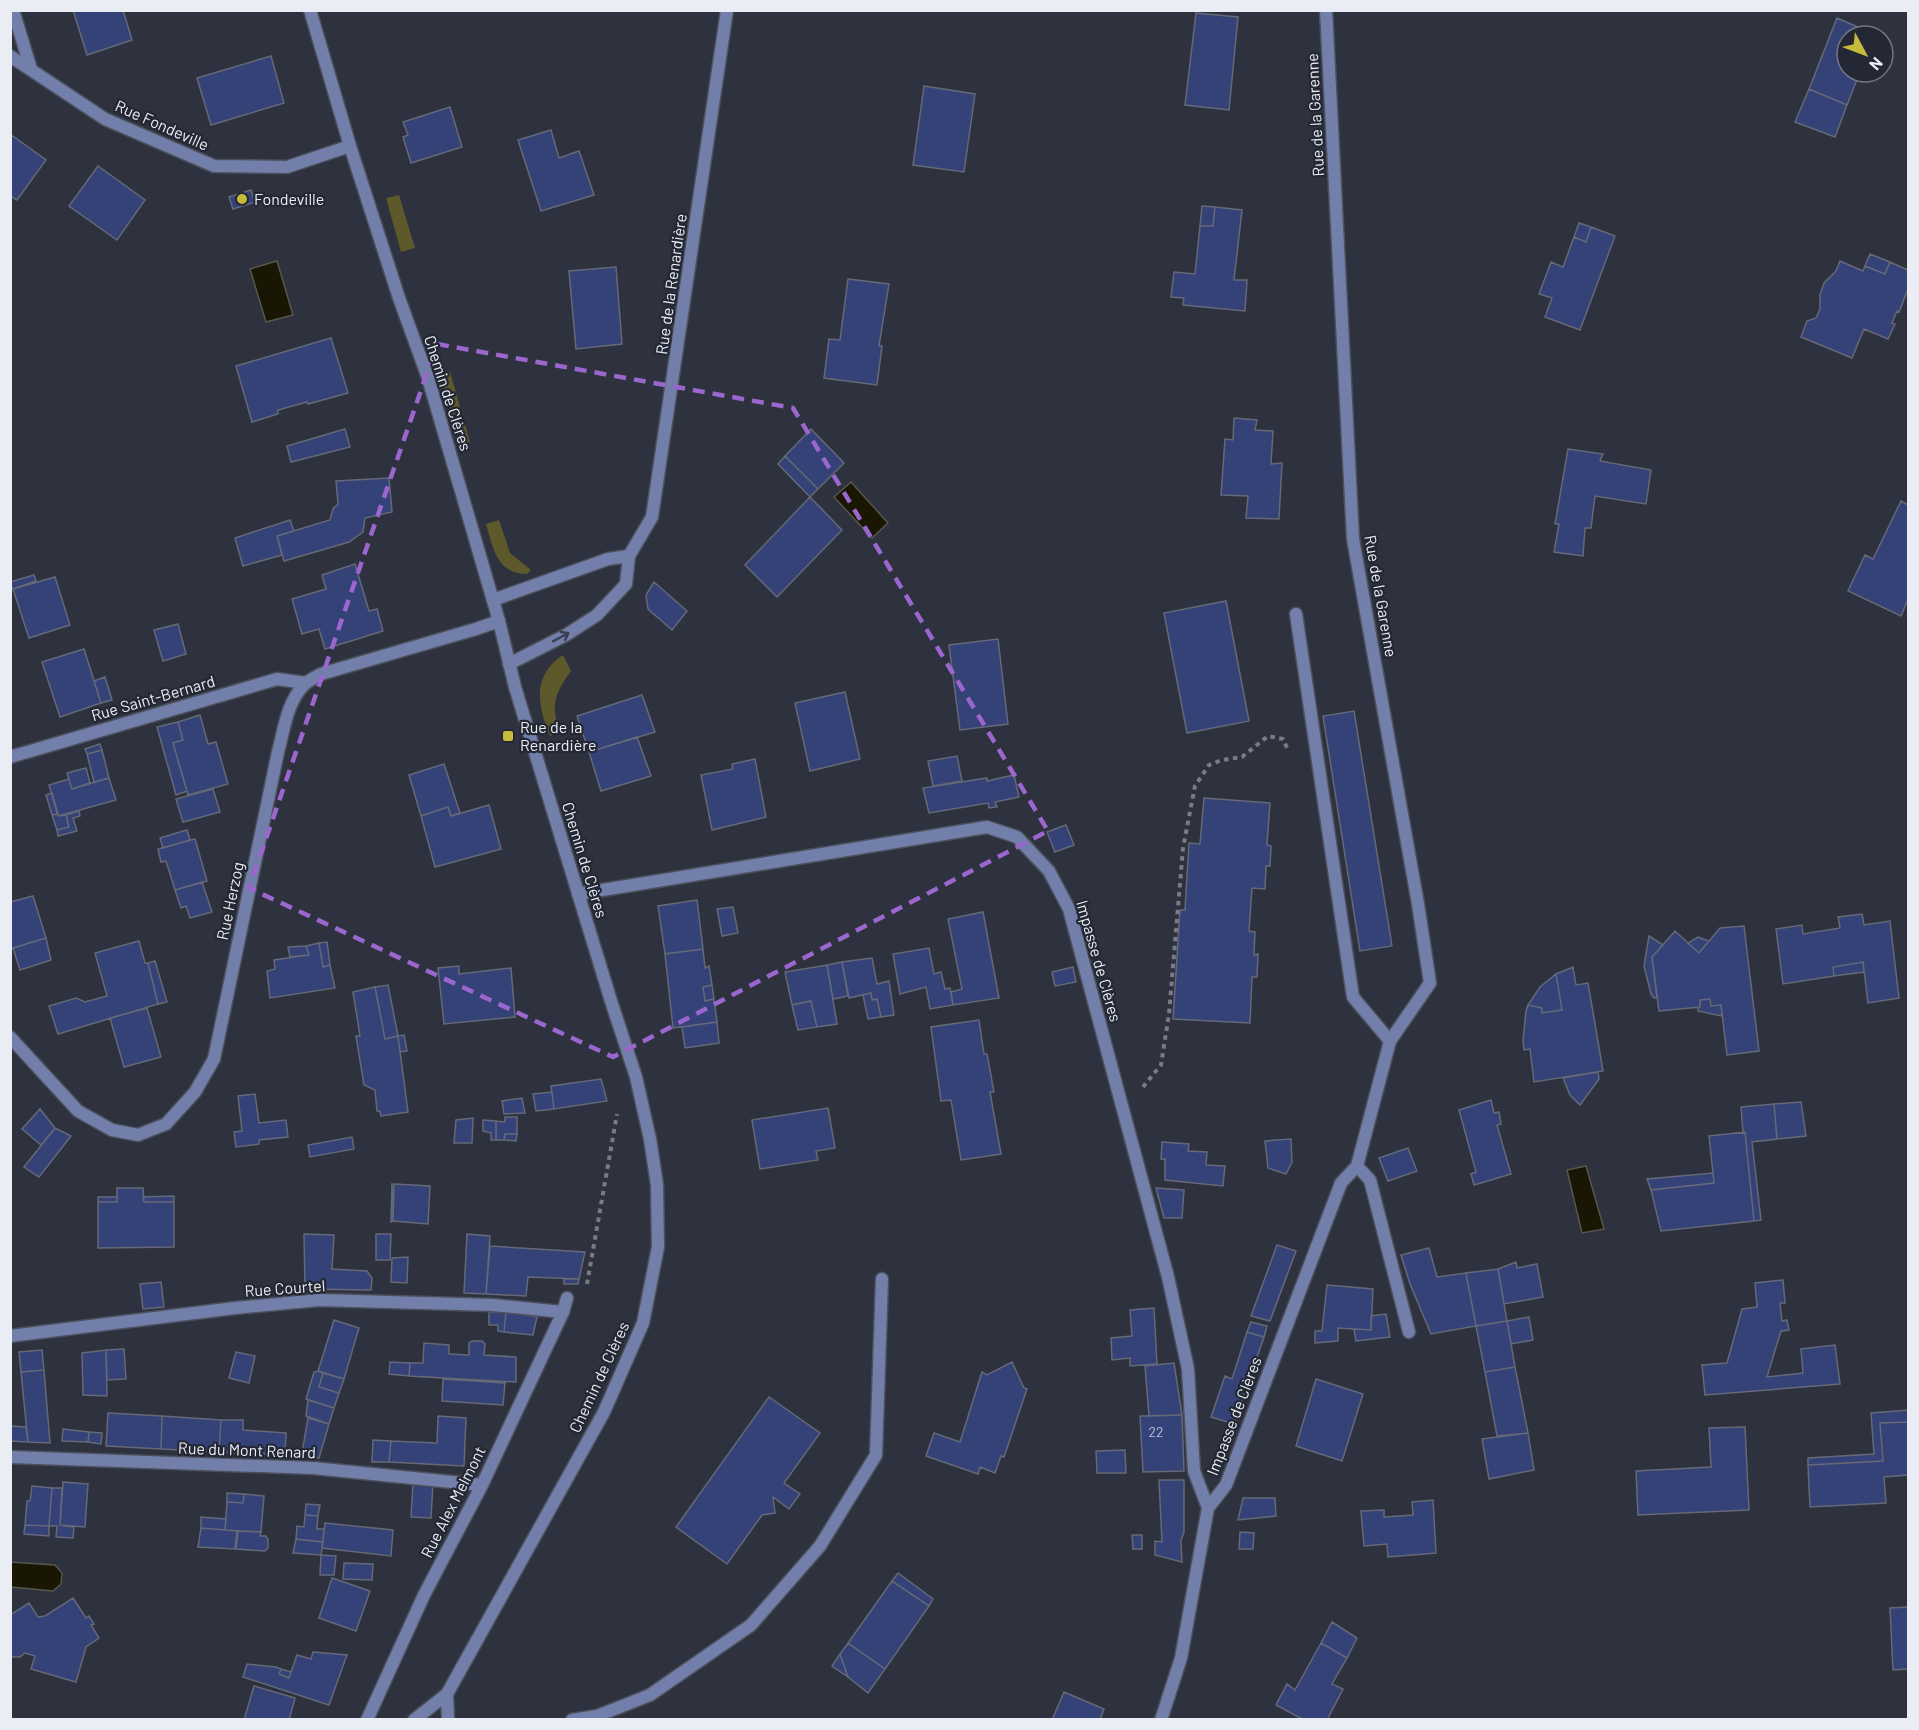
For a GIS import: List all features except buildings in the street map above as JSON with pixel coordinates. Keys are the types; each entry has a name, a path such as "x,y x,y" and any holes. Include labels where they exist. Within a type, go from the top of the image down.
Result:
{"street":[{"path":"13,10 31,69"},
{"name":"Chemin de Clères","path":"310,10 350,146 399,298 428,378 499,621 509,664 636,1077 650,1139 657,1185 658,1247 643,1323 604,1412 447,1694 414,1719"},
{"name":"Rue de la Renardière","path":"509,664 566,635 597,615 626,584 629,556 652,517 727,10"},
{"name":"Rue de la Garenne","path":"1326,10 1353,538 1430,983 1390,1041 1357,1166"},
{"name":"Rue Fondeville","path":"10,56 105,119 214,166 288,167 350,146"},
{"path":"493,600 608,559 629,556"},
{"path":"1296,614 1353,997 1390,1041"},
{"path":"306,683 321,674 499,621"},
{"name":"Rue Saint-Bernard","path":"10,756 276,679 306,683"},
{"name":"Rue Herzog","path":"10,1037 78,1111 112,1130 138,1136 166,1124 195,1092 214,1059 288,712 306,683"},
{"name":"Impasse de Clères","path":"578,894 987,827 1017,837 1049,871 1069,909 1168,1277 1188,1369 1194,1472 1208,1508"},
{"path":"1357,1166 1370,1180 1409,1332"},
{"name":"Impasse de Clères","path":"1161,1719 1181,1658 1208,1508 1226,1485 1341,1183 1357,1166"},
{"path":"572,1719 597,1716 650,1695 751,1625 820,1546 876,1455 882,1280"},
{"name":"Rue Alex Melmont","path":"367,1719 424,1595 482,1485 563,1312 567,1298"},
{"name":"Rue Courtel","path":"10,1336 319,1300 492,1305 563,1312"},
{"name":"Rue du Mont Renard","path":"10,1457 313,1468 482,1485"},
{"path":"447,1694 448,1719"}],"path":[{"path":"1121,1097 1143,1088 1161,1065 1169,1014 1176,913 1195,786 1209,765 1242,757 1268,736 1283,739 1293,759"},
{"path":"567,1298 584,1301 617,1110"}],"highlighted area":[{"path":"437,344 793,408 1048,831 613,1057 249,888"}],"shaded area":[{"path":"399,195 415,248 401,252 386,198"},
{"path":"277,261 293,315 266,322 250,269"},
{"path":"450,372 470,442 462,445 439,375"},
{"path":"851,482 888,523 872,538 834,497"},
{"path":"499,520 510,553 531,570 527,574 509,570 498,558 486,524"},
{"path":"563,655 571,671 561,686 556,700 555,715 560,732 550,736 542,714 540,692 546,672"},
{"path":"1586,1166 1604,1229 1582,1233 1567,1170"},
{"path":"10,1562 55,1565 62,1573 61,1584 53,1591 11,1587"}],"place":[{"name":"Fondeville","path":"242,199"},
{"name":"Rue de la Renardière","path":"508,736"}]}
